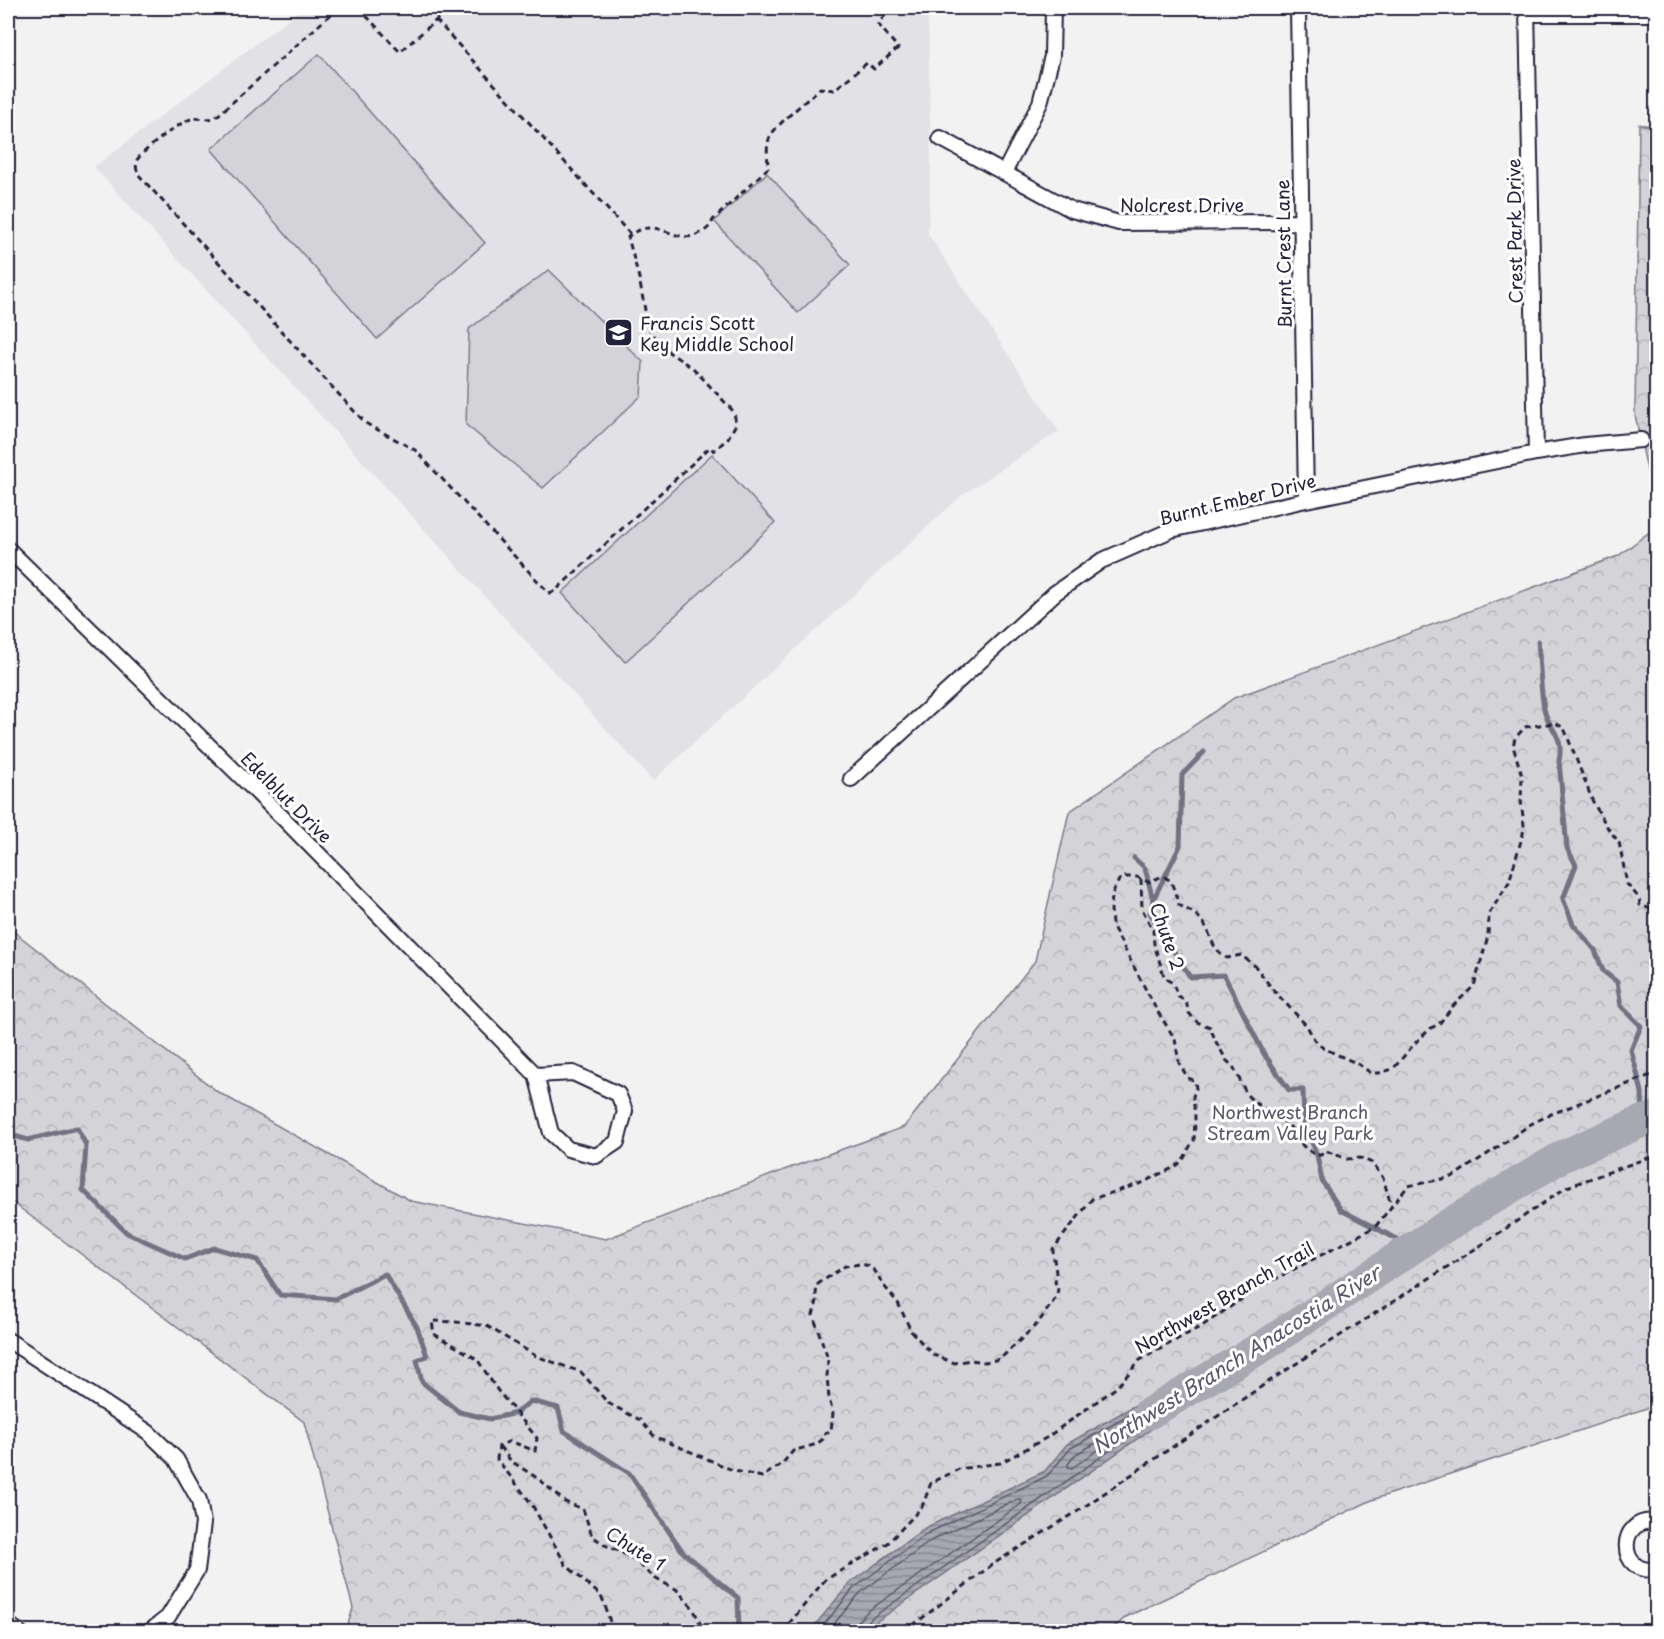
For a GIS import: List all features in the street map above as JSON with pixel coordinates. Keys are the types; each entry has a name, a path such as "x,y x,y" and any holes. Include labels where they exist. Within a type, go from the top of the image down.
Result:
{"street":[{"path":"1004,173 1040,103 1052,56 1053,8"},
{"name":"Burnt Crest Lane","path":"1298,8 1305,500"},
{"path":"1528,11 1656,14"},
{"name":"Crest Park Drive","path":"1528,11 1536,453"},
{"name":"Nolcrest Drive","path":"940,138 1072,210 1119,223 1301,222"},
{"name":"Burnt Ember Drive","path":"851,779 1055,593 1101,561 1171,530 1536,453 1585,445 1641,440"},
{"name":"Edelblut Drive","path":"8,549 285,820 536,1075"},
{"path":"573,1073 618,1095 625,1111 617,1142 596,1156 568,1149 551,1133 536,1075 573,1073"},
{"path":"8,1340 148,1432 176,1459 199,1500 203,1523 197,1570 168,1617 149,1632"},
{"path":"1656,1522 1639,1524 1632,1529 1626,1545 1627,1553 1637,1566 1645,1570 1656,1569"},
{"path":"8,1624 19,1632"}],"path":[{"path":"338,8 215,118 192,119 184,122 144,152 136,166 138,174 367,424 415,450 549,593 555,591 710,447 714,451 728,438 736,424 734,412 694,369 670,353 655,339 648,326 643,307 639,278 629,245 630,234"},
{"path":"359,8 400,52 450,8"},
{"path":"630,234 660,228 677,236 693,238 710,227 713,220 768,168 768,143 778,127 820,88 834,90 867,63 874,69 898,48 878,24 888,11 885,8"},
{"path":"436,20 630,234"},
{"path":"613,1632 604,1602 589,1584 566,1565 531,1503 497,1459 499,1446 510,1441 535,1451 537,1438 498,1391 477,1359 435,1334 432,1321 487,1326 536,1356 581,1372 608,1403 640,1420 654,1436 735,1471 762,1477 782,1464 793,1451 817,1444 823,1439 825,1433 831,1431 833,1413 829,1400 828,1359 813,1315 818,1284 845,1266 861,1264 869,1266 875,1270 898,1304 911,1331 933,1354 955,1363 1000,1359 1038,1323 1057,1296 1058,1288 1055,1282 1057,1273 1053,1249 1092,1199 1145,1182 1167,1171 1181,1162 1194,1141 1195,1082 1188,1078 1179,1063 1175,1039 1156,1009 1112,925 1112,894 1119,880 1125,877 1142,877 1149,882 1163,876 1171,881 1179,905 1197,915 1203,922 1212,943 1220,954 1227,958 1241,955 1256,966 1274,991 1307,1026 1314,1039 1323,1048 1358,1064 1371,1073 1387,1071 1400,1062 1425,1033 1439,1024 1454,1005 1474,986 1488,936 1489,914 1509,882 1523,834 1522,776 1514,754 1515,738 1519,732 1531,725 1557,724 1568,734 1577,764 1586,780 1593,802 1609,830 1619,842 1627,884 1639,897 1640,905 1656,912"},
{"name":"Chute 2","path":"1142,877 1142,909 1153,930 1154,944 1164,976 1173,984 1178,996 1186,1002 1189,1013 1197,1022 1210,1028 1247,1095 1288,1124 1303,1146 1315,1155 1321,1155 1326,1151 1347,1159 1362,1158 1372,1163 1383,1178 1392,1208"},
{"name":"Northwest Branch Trail","path":"782,1632 825,1581 888,1543 922,1507 931,1483 959,1469 1000,1463 1046,1438 1117,1387 1140,1360 1203,1326 1258,1288 1375,1227 1408,1186 1452,1177 1549,1114 1656,1073"},
{"path":"904,1632 993,1564 1078,1511 1567,1187 1656,1155"},
{"name":"Chute 1","path":"499,1446 511,1461 540,1480 565,1502 583,1509 592,1536 632,1557 656,1579 676,1589 693,1608 704,1632"}],"shaded area":[{"name":"Francis Scott Key Middle School","path":"303,8 928,8 931,166 928,234 1059,431 961,496 653,781 94,167"}],"green space":[{"path":"319,54 485,243 377,339 211,149"},
{"path":"1639,124 1656,127 1656,510 1635,415"},
{"path":"767,173 850,265 798,313 714,221"},
{"path":"549,270 643,362 641,396 543,488 466,425 469,329"},
{"path":"712,454 775,523 625,662 562,593"},
{"name":"Northwest Branch Stream Valley Park","path":"1656,527 1656,1405 1372,1500 1126,1617 1110,1631 346,1631 353,1608 304,1422 8,1199 8,927 218,1092 411,1201 606,1239 784,1170 904,1127 1035,961 1069,812 1234,698 1618,556"}],"water":[{"path":"1202,1367 1167,1418 865,1631 810,1631 850,1583 925,1528 1045,1471 1067,1444"}],"waterway":[{"path":"1538,641 1544,708 1560,744 1559,761 1567,848 1576,865 1563,899 1573,924 1595,950 1603,971 1617,982 1621,1006 1641,1026 1631,1050 1642,1092 1643,1121"},
{"path":"1204,752 1182,775 1180,846 1153,900 1150,913 1190,977 1224,975 1264,1054 1289,1090 1303,1090 1304,1122 1317,1155 1322,1181 1341,1210 1414,1248"},
{"path":"1134,858 1145,868 1153,900"},
{"name":"Northwest Branch Anacostia River","path":"1148,1414 1265,1345 1446,1226 1563,1156 1656,1117"},
{"path":"8,1134 28,1140 77,1128 86,1145 83,1190 127,1233 185,1259 214,1248 257,1260 280,1295 336,1299 385,1274 417,1327 427,1356 417,1360 422,1382 459,1412 490,1419 516,1413 531,1401 558,1408 564,1431 629,1473 683,1552 738,1598 739,1632"}],"place":[{"name":"Francis Scott Key Middle School","path":"619,332"}]}
